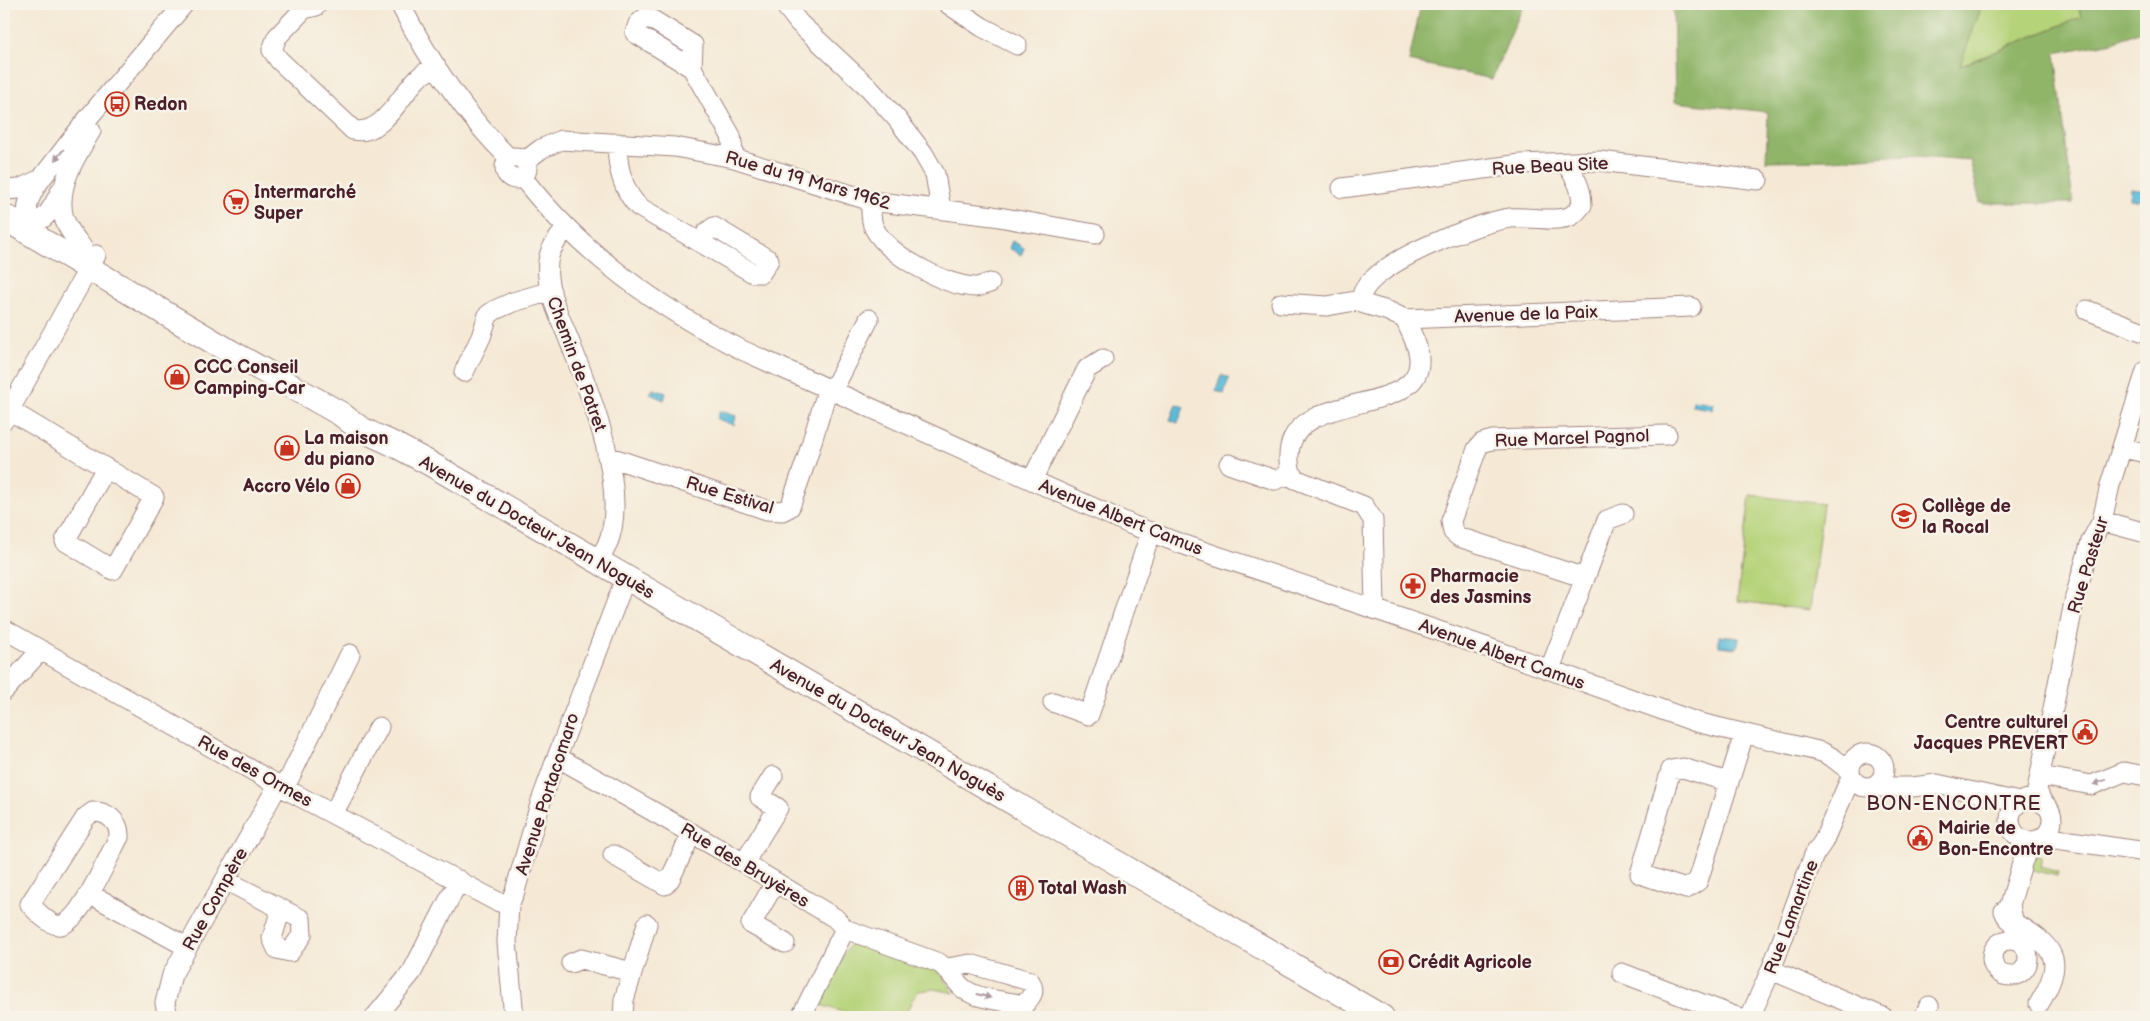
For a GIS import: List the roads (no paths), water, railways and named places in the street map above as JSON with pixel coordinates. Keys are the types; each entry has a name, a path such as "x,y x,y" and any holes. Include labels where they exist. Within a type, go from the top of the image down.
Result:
{"main road":[{"name":"Avenue du Docteur Jean Noguès","path":"4,200 229,351 341,414 357,418 381,432 392,444 429,463 626,577 1382,1017"},
{"name":"Avenue du Docteur Jean Noguès","path":"4,218 56,248 89,257"}],"street":[{"path":"56,248 32,219 28,202 40,179 89,117 102,104 184,4"},
{"name":"Avenue Albert Camus","path":"400,4 436,66 488,138 519,165 566,229 648,296 695,326 744,351 1151,532 1550,669 1696,722 1822,752 1833,758 1858,780"},
{"path":"784,4 799,23 869,88 897,119 935,174 941,209"},
{"path":"948,4 982,27 1017,45"},
{"path":"316,6 304,9 277,37 273,42 273,54 354,130 366,131 380,123 418,78 436,66"},
{"path":"692,68 731,136 734,158"},
{"path":"4,213 25,223 52,209 94,126 102,104"},
{"name":"Rue du 19 Mars 1962","path":"519,165 541,148 560,140 685,149 734,158 871,201 993,216 1096,234"},
{"path":"618,143 616,158 628,193 634,202 701,243"},
{"name":"Rue Beau Site","path":"1342,188 1521,164 1600,161 1758,180"},
{"path":"1280,303 1327,306 1362,300 1366,286 1397,260 1468,228 1510,218 1559,218 1573,215 1582,205 1582,194 1577,180 1566,163"},
{"path":"4,190 19,189 40,179"},
{"path":"66,179 61,201 63,216 89,257 6,415 106,468 154,497 113,570 65,540 106,468"},
{"path":"871,201 871,217 874,228 894,250 923,270 962,285 976,287 990,283"},
{"name":"Chemin de Patret","path":"566,229 550,252 548,263 551,291 598,414 612,478 612,517 608,544 598,561"},
{"path":"464,372 481,337 488,316 495,310 513,302 551,291"},
{"name":"Avenue de la Paix","path":"1362,300 1405,319 1691,307"},
{"path":"2087,310 2146,333"},
{"name":"Rue Estival","path":"607,456 767,510 782,511 790,507 825,398 838,380 869,319"},
{"path":"1375,609 1373,520 1370,513 1364,506 1301,483 1291,474 1288,459 1290,445 1297,430 1307,421 1329,412 1400,391 1410,384 1417,371 1419,359 1405,319"},
{"path":"1032,480 1087,368 1103,360"},
{"name":"Rue Pasteur","path":"2031,805 2075,597 2092,541 2102,521 2110,485 2146,372"},
{"name":"Rue Marcel Pagnol","path":"1585,578 1459,537 1453,532 1451,521 1477,449 1482,443 1492,440 1667,434"},
{"path":"2122,448 2146,453"},
{"path":"1229,464 1275,480 1291,474"},
{"path":"1550,669 1607,520 1623,514"},
{"path":"2102,521 2146,533"},
{"path":"1053,702 1089,715 1151,532"},
{"name":"Avenue Portacomaro","path":"514,1017 507,942 509,905 556,757 626,577"},
{"name":"Rue des Ormes","path":"4,630 278,785 496,901 509,905"},
{"path":"4,691 40,651"},
{"name":"Rue Compère","path":"168,1017 165,1003 172,975 278,785 289,779 350,654"},
{"path":"333,814 379,727"},
{"path":"1728,782 1683,768 1671,770 1656,815 1640,874 1686,889 1698,882 1744,734"},
{"name":"Avenue Albert Camus","path":"1779,741 1817,745 1860,754"},
{"path":"1858,780 1852,761 1860,754 1871,753 1876,755 1884,767 1923,785"},
{"name":"Rue des Bruyères","path":"556,757 744,863 835,918 845,928 896,946 947,968"},
{"path":"1858,780 1881,780 1884,767"},
{"path":"1858,780 1945,785 2031,805 2092,785 2124,772 2146,776"},
{"path":"744,863 778,808 760,797 773,776"},
{"name":"Rue Lamartine","path":"1750,1017 1771,970 1814,855 1833,818 1858,780"},
{"path":"2023,860 2051,826 2031,805"},
{"path":"2031,805 2024,840 2040,838 2070,840 2146,852"},
{"path":"2031,805 2070,840"},
{"path":"2009,913 1998,919 1993,940 1992,960 1996,970 2005,975 2016,975 2021,972 2027,963 2027,951 2020,943 2009,913 2023,860 2031,805"},
{"path":"93,812 99,812 116,822 120,829 120,837 90,894 78,912 62,925 55,925 30,904 86,818 93,812"},
{"path":"614,855 665,885 670,879 692,833"},
{"path":"225,880 281,908"},
{"path":"375,1017 412,972 459,880"},
{"path":"775,883 752,924 785,943"},
{"path":"90,894 188,947"},
{"path":"2009,913 2038,938 2054,957 2054,970 2047,991 2038,1004"},
{"path":"623,1017 624,1000 647,924"},
{"path":"801,1017 845,928"},
{"path":"1994,949 2003,941 2014,940 2020,943"},
{"path":"571,963 581,959 632,972"},
{"path":"1771,970 1883,1017"},
{"path":"1622,973 1737,1017"}],"water":[{"path":"2131,188 2146,190 2146,200 2130,199"},
{"path":"1012,241 1024,248 1021,255 1009,248"},
{"path":"1221,375 1229,378 1224,394 1216,391"},
{"path":"653,389 666,393 664,400 650,394"},
{"path":"1693,400 1713,403 1712,409 1692,406"},
{"path":"1176,404 1184,407 1178,423 1170,420"},
{"path":"720,411 736,416 734,425 717,419"},
{"path":"1719,636 1739,638 1737,648 1719,646"}],"place":[{"name":"Redon","path":"117,104"},
{"name":"Intermarché Super","path":"236,202"},
{"name":"CCC Conseil Camping-Car","path":"177,377"},
{"name":"La maison du piano","path":"287,448"},
{"name":"Accro Vélo","path":"348,486"},
{"name":"Collège de la Rocal","path":"1904,516"},
{"name":"Pharmacie des Jasmins","path":"1413,586"},
{"name":"Centre culturel Jacques PREVERT","path":"2085,732"},
{"name":"Mairie de Bon-Encontre","path":"1920,838"},
{"name":"Total Wash","path":"1021,888"},
{"name":"Crédit Agricole","path":"1391,962"}],"district":[{"name":"BON-ENCONTRE","path":"1954,803"}]}
